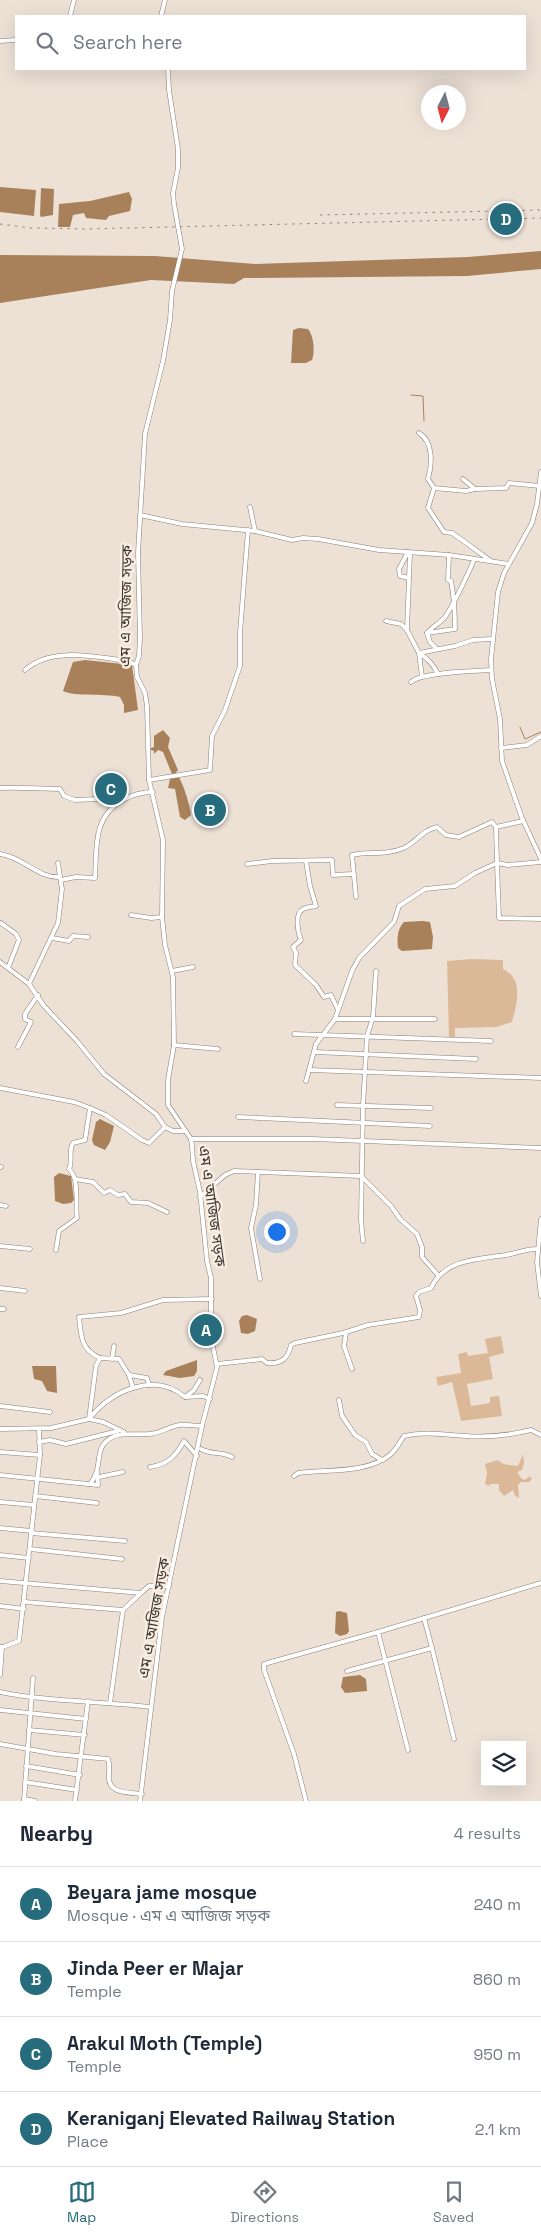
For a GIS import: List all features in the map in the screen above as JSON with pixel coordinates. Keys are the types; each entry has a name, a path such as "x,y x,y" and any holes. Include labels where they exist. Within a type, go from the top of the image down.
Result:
{"street":[{"path":"70,15 74,0"},
{"path":"161,15 165,0"},
{"path":"0,41 15,40"},
{"name":"এম এ আজিজ সড়ক","path":"140,1801 162,1617 217,1364 211,1336 211,1278 191,1139 168,1105 168,1080 174,1045 172,971 165,945 162,917 163,840 150,780 145,693 137,677 136,665 139,656 140,638 138,553 145,434 163,360 170,320 172,292 182,249 174,204 178,149 169,90 168,70"},
{"path":"419,432 426,441 432,466 428,479 434,488"},
{"path":"306,1081 316,1044 335,1019 337,1008 356,963 394,922 399,906 425,889 455,886 475,873 497,863 508,865 541,860 523,821 506,775 500,719 491,670 492,639 498,592 509,564 532,524 539,504 541,472"},
{"path":"463,479 475,489"},
{"path":"434,488 466,491 506,488 509,483 540,486"},
{"path":"434,488 428,508 440,528 444,532 452,533 492,562"},
{"path":"250,507 255,531"},
{"path":"140,515 182,524 255,531 292,540 318,538 379,550 449,555 509,564"},
{"path":"150,780 210,770 212,736 225,710 240,666 240,633 248,530"},
{"path":"407,630 410,555 408,552"},
{"path":"408,552 399,569 400,576 409,578"},
{"path":"427,633 455,629 455,607 451,581 448,580 449,555"},
{"path":"427,633 444,618 474,560"},
{"path":"386,621 401,624 407,630 419,653 422,677"},
{"path":"427,633 430,642 437,649"},
{"path":"419,653 455,646 473,640 492,639"},
{"path":"419,653 426,656 438,674"},
{"path":"25,670 31,664 47,658 61,656 103,657 129,661 136,665"},
{"path":"411,682 414,678 438,674 491,670"},
{"path":"502,748 527,744 541,736"},
{"path":"0,788 18,786 26,789 60,789 64,796 76,800 98,799 116,804"},
{"path":"0,854 26,863 44,875 53,878 95,878 97,837 111,806 130,796 153,792"},
{"path":"496,827 523,821"},
{"path":"356,897 352,855 393,852 416,841 423,832 430,828 437,827 446,835 459,836 492,822 496,827 499,918 541,919"},
{"path":"247,864 272,861 332,860 334,875 354,874"},
{"path":"306,861 316,906 303,909 300,912 298,930 301,940 293,946 296,953 295,965 316,985 321,995 324,997 332,995 337,1008"},
{"path":"29,984 41,956 52,938 61,905 61,878 58,863"},
{"path":"131,915 151,918 162,917"},
{"path":"1,923 16,934 19,940 8,968"},
{"path":"52,938 69,941 73,936 88,937"},
{"path":"0,962 29,984 44,1006 77,1041 104,1074 156,1114 165,1127 173,1131 184,1131"},
{"path":"172,971 192,967"},
{"path":"363,1241 361,1176 363,1106 367,1036 373,1017 376,971"},
{"path":"18,1047 31,1022 25,1019 25,1014 38,995"},
{"path":"335,1019 373,1017 435,1019"},
{"path":"294,1034 491,1041"},
{"path":"174,1045 218,1049"},
{"path":"314,1052 476,1059"},
{"path":"309,1070 541,1078"},
{"path":"0,1088 74,1102 106,1115 149,1143 165,1127"},
{"path":"337,1105 431,1108"},
{"path":"56,1250 59,1231 77,1218 78,1201 75,1192 75,1179 68,1169 71,1162 71,1145 84,1140 90,1108"},
{"path":"238,1117 430,1126"},
{"path":"191,1139 363,1141 541,1148"},
{"path":"200,1197 225,1175 234,1171 361,1176 391,1206 400,1219 417,1234 422,1247 422,1257 438,1275"},
{"path":"258,1172 256,1205 251,1228 260,1279"},
{"path":"75,1179 93,1182 104,1192 110,1190 118,1196 125,1194 131,1202 148,1203 168,1212"},
{"path":"0,1205 6,1206"},
{"path":"541,1219 536,1262 541,1296"},
{"path":"0,1246 30,1249"},
{"path":"217,1364 262,1358 267,1363 274,1364 283,1361 289,1353 291,1345 295,1343 346,1332 368,1325 419,1317 420,1310 416,1296 418,1292 431,1288 438,1275 460,1263 485,1256 537,1250"},
{"path":"0,1288 25,1290"},
{"path":"133,1388 129,1375 119,1360 100,1358 91,1354 83,1345 80,1317 121,1313 163,1300 212,1299"},
{"path":"346,1332 344,1346 352,1369"},
{"path":"112,1359 114,1346"},
{"path":"88,1419 96,1366 100,1358"},
{"path":"129,1375 147,1378 149,1385"},
{"path":"185,1397 194,1390 200,1380"},
{"path":"88,1419 99,1406 126,1390 149,1385 158,1384 174,1388 185,1397 203,1396 210,1399"},
{"path":"339,1400 342,1416 356,1435 366,1442 372,1454 382,1460"},
{"path":"0,1406 50,1412"},
{"path":"0,1429 39,1429 88,1419 103,1422 118,1431 129,1434"},
{"path":"0,1475 98,1485 102,1447 109,1438 120,1434 160,1432 180,1424 202,1426"},
{"path":"0,1675 1,1647 19,1641 38,1479 40,1456 39,1429"},
{"path":"294,1476 298,1473 319,1470 357,1467 382,1460 391,1454 404,1436 421,1432 467,1437 511,1435 531,1430 541,1435"},
{"path":"39,1442 50,1440 66,1444 118,1431"},
{"path":"150,1467 168,1462 174,1457 184,1441 197,1456"},
{"path":"201,1449 208,1453 223,1452 232,1457"},
{"path":"0,1452 40,1456"},
{"path":"98,1475 123,1472"},
{"path":"35,1496 97,1503"},
{"path":"0,1502 34,1505"},
{"path":"0,1528 125,1541"},
{"path":"30,1549 122,1559"},
{"path":"0,1555 29,1558"},
{"path":"0,1581 27,1585 141,1593"},
{"path":"306,1801 294,1754 264,1670 264,1664 541,1583"},
{"path":"110,1702 122,1610 149,1586 169,1586"},
{"path":"24,1602 122,1610"},
{"path":"0,1606 24,1609"},
{"path":"424,1618 454,1739"},
{"path":"378,1632 408,1750"},
{"path":"347,1671 432,1648"},
{"path":"32,1678 24,1800 34,1801"},
{"path":"0,1692 31,1698 110,1702 150,1707"},
{"path":"75,1801 80,1775 88,1702"},
{"path":"0,1710 30,1715 86,1719"},
{"path":"29,1730 85,1736"},
{"path":"0,1744 82,1757 108,1759 110,1762 108,1782 112,1788 116,1791 142,1794"},
{"path":"26,1766 80,1775"},
{"path":"25,1782 77,1790"}],"shaded area":[{"path":"0,187 36,190 34,216 0,212"},
{"path":"41,188 54,189 53,215 41,217 40,215"},
{"path":"129,192 132,199 130,211 109,216 106,220 86,218 84,213 73,215 70,227 58,227 59,204 90,201"},
{"path":"541,251 541,269 467,276 244,278 234,284 151,280 0,303 0,255 155,256 255,264 468,257"},
{"path":"299,328 308,329 312,336 313,357 312,360 306,363 291,363 293,330"},
{"path":"85,660 132,665 138,710 124,713 124,705 120,697 75,694 63,691 73,662"},
{"path":"163,730 170,738 168,747 178,770 175,774 172,774 163,752 158,750 154,754 154,751 151,750 154,747 154,736"},
{"path":"179,777 191,815 185,820 180,817 175,789 168,788 170,779"},
{"path":"404,922 430,922 433,937 432,949 402,951 398,948 399,931"},
{"path":"472,959 503,960 503,969 510,973 516,985 517,1000 512,1022 496,1027 455,1028 455,1037 449,1037 447,961"},
{"path":"100,1119 114,1126 110,1142 105,1150 94,1145 92,1140 96,1122"},
{"path":"59,1173 71,1176 74,1200 71,1203 63,1204 55,1201 54,1177"},
{"path":"247,1315 257,1319 255,1331 248,1334 241,1333 239,1321 242,1316"},
{"path":"501,1336 504,1353 489,1357 493,1379 467,1384 471,1406 490,1403 490,1397 499,1396 502,1416 461,1421 452,1382 438,1386 436,1377 461,1373 458,1354 467,1352 468,1356 488,1353 485,1339"},
{"path":"197,1360 197,1371 194,1376 180,1378 163,1375 166,1371"},
{"path":"32,1366 56,1366 57,1393 47,1391 42,1381 34,1379"},
{"path":"523,1454 524,1463 522,1470 517,1472 522,1479 525,1480 530,1476 532,1479 529,1482 521,1482 518,1485 519,1498 515,1496 513,1490 504,1496 499,1490 499,1484 490,1484 489,1486 485,1484 487,1473 485,1464 498,1460 503,1464 518,1466"},
{"path":"336,1612 347,1613 349,1631 347,1634 340,1636 335,1633"},
{"path":"360,1675 366,1679 367,1691 345,1693 341,1687 343,1677"}],"waterway":[{"path":"411,395 423,396 424,421"},
{"path":"520,727 525,739 541,732"}],"railway":[{"path":"320,215 541,210"},
{"path":"0,224 31,228 86,229 541,218"}],"place":[{"name":"Keraniganj Elevated Railway Station","path":"506,219"},
{"name":"Arakul Moth (Temple)","path":"111,789"},
{"name":"Jinda Peer er Majar","path":"210,810"},
{"name":"Beyara jame mosque","path":"206,1330"}]}
